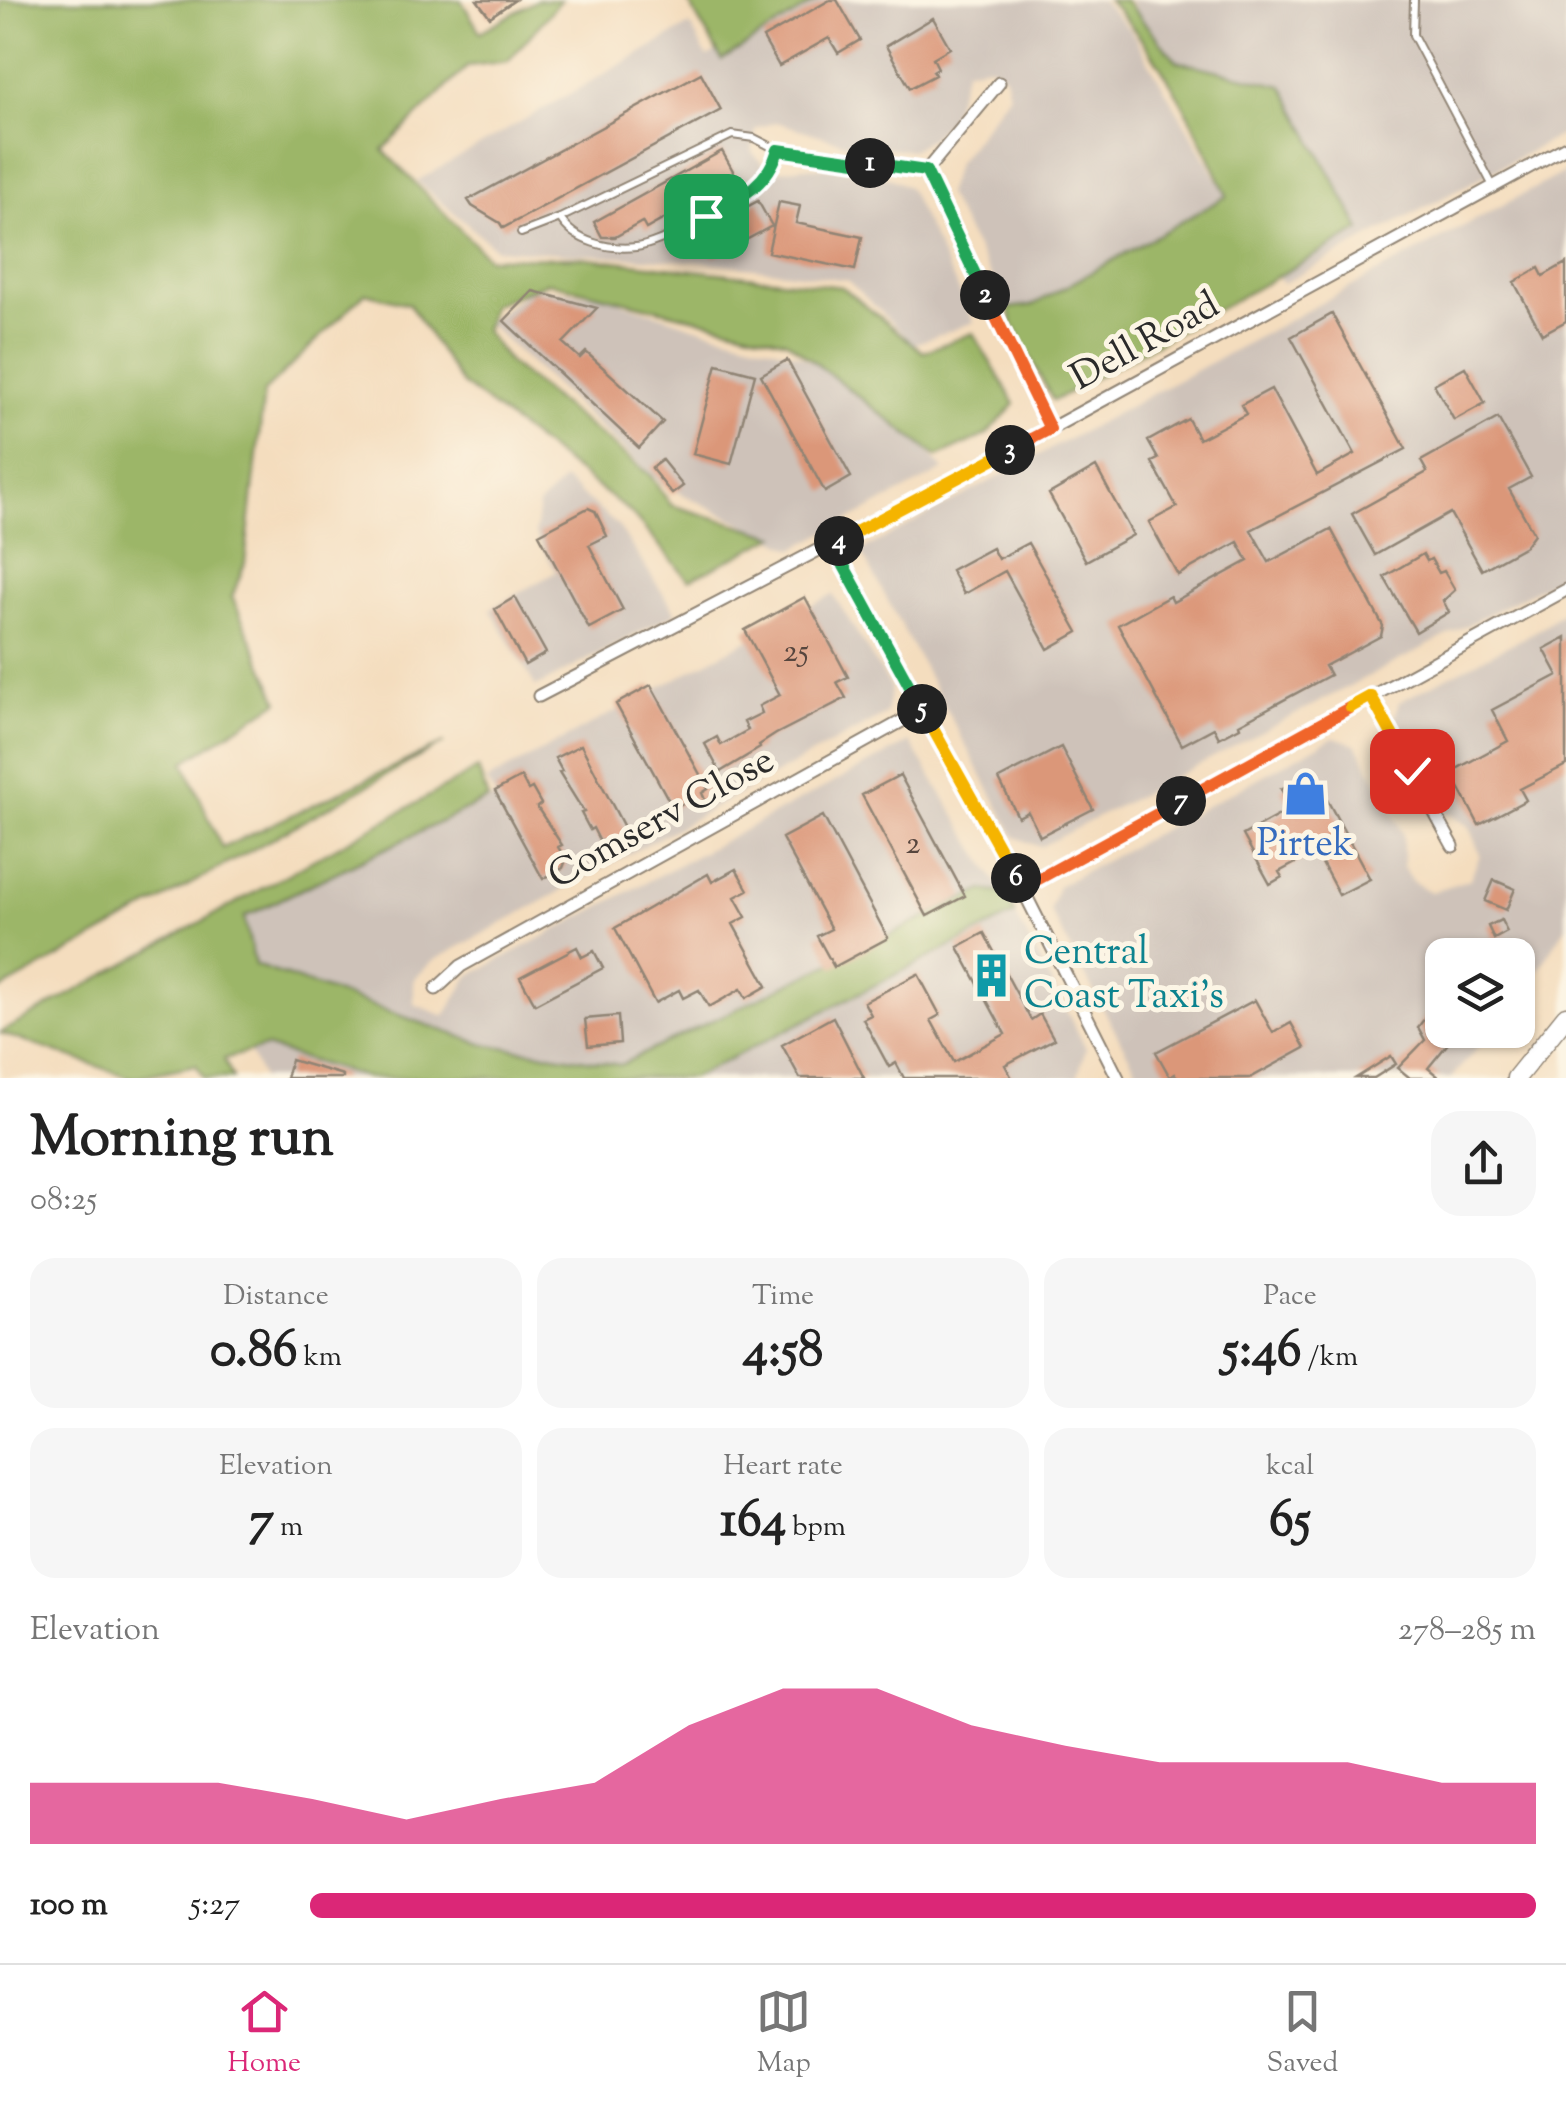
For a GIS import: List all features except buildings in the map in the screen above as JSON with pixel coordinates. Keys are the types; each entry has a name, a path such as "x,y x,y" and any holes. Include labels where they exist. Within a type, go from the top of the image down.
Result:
{"main road":[{"path":"1516,1078 1566,1016"}],"street":[{"path":"926,171 999,83"},
{"name":"Dell Road","path":"539,696 1050,429 1566,148"},
{"path":"778,150 926,171"},
{"path":"926,171 1050,429"},
{"path":"832,544 1022,888 1118,1078"},
{"path":"1022,888 1566,590"},
{"path":"1371,696 1453,846"},
{"name":"Comserv Close","path":"436,989 461,966 922,710"}],"lane":[{"path":"1414,0 1412,34 1494,187"},
{"path":"521,234 732,135 754,138 778,150 770,172 751,192 652,243 633,248 602,244 572,234 560,218"}],"shaded area":[{"path":"813,0 1101,0 1131,31 1227,196 1033,305 1009,308 946,194 956,164 1009,94 1005,76 989,65 966,69 950,119 931,138 911,150 848,144 776,122 756,129 752,152 770,172 803,167 873,170 908,187 974,322 914,344 847,280 706,262 496,249 417,181 690,25 707,57"},
{"path":"1130,0 1566,0 1566,132 1282,284"},
{"path":"1566,171 1566,564 1558,578 1040,847 1015,837 861,551"},
{"path":"533,287 603,296 797,354 881,399 944,470 794,549 660,483 487,323"},
{"path":"564,480 618,526 676,613 536,687 490,609 556,572 535,534 539,505"},
{"path":"833,594 891,688 886,714 431,962 414,980 414,1004 445,1016 469,976 910,742 1003,893 983,890 620,1065 482,1044 255,965 244,917 496,797 486,781"},
{"path":"1566,610 1566,927 1535,975 1535,938 1425,938 1425,1048 1477,1048 1451,1078 1141,1078 1050,911 1058,886 1334,737 1356,744 1383,792 1403,835 1403,867 1412,881 1431,892 1470,879 1480,855 1470,827 1436,806 1393,724 1399,702 1536,631"},
{"path":"1015,914 1086,1048 1077,1078 692,1078"},
{"path":"265,1047 368,1078 262,1078 250,1053"}],"green space":[{"path":"0,0 461,0 480,32 537,0 561,0 508,61 468,66 383,150 488,258 579,257 842,287 923,352 973,333 1015,404 986,435 937,457 787,341 548,282 492,305 485,331 509,363 650,475 671,505 776,536 689,580 630,512 461,383 409,304 365,293 264,392 245,563 232,597 279,701 184,762 222,848 444,743 0,990"},
{"path":"687,0 818,0 722,60"},
{"path":"1108,0 1125,0 1177,61 1283,86 1361,230 1053,401 1013,325 1009,308 1033,305 1227,196 1161,68"},
{"path":"478,769 488,799 244,917 255,965 482,1044 620,1065 983,890 1003,893 1015,914 692,1078 368,1078 265,1047 224,1059 233,1078 204,1078 196,1065 132,1078 0,1033"}],"place":[{"name":"Pirtek","path":"1305,794"},
{"name":"Central Coast Taxi's","path":"991,976"}],"route":[{"path":"706,216 751,192 770,172 778,150 926,171 1050,429 832,544 1022,888 1371,696 1412,771"}]}
